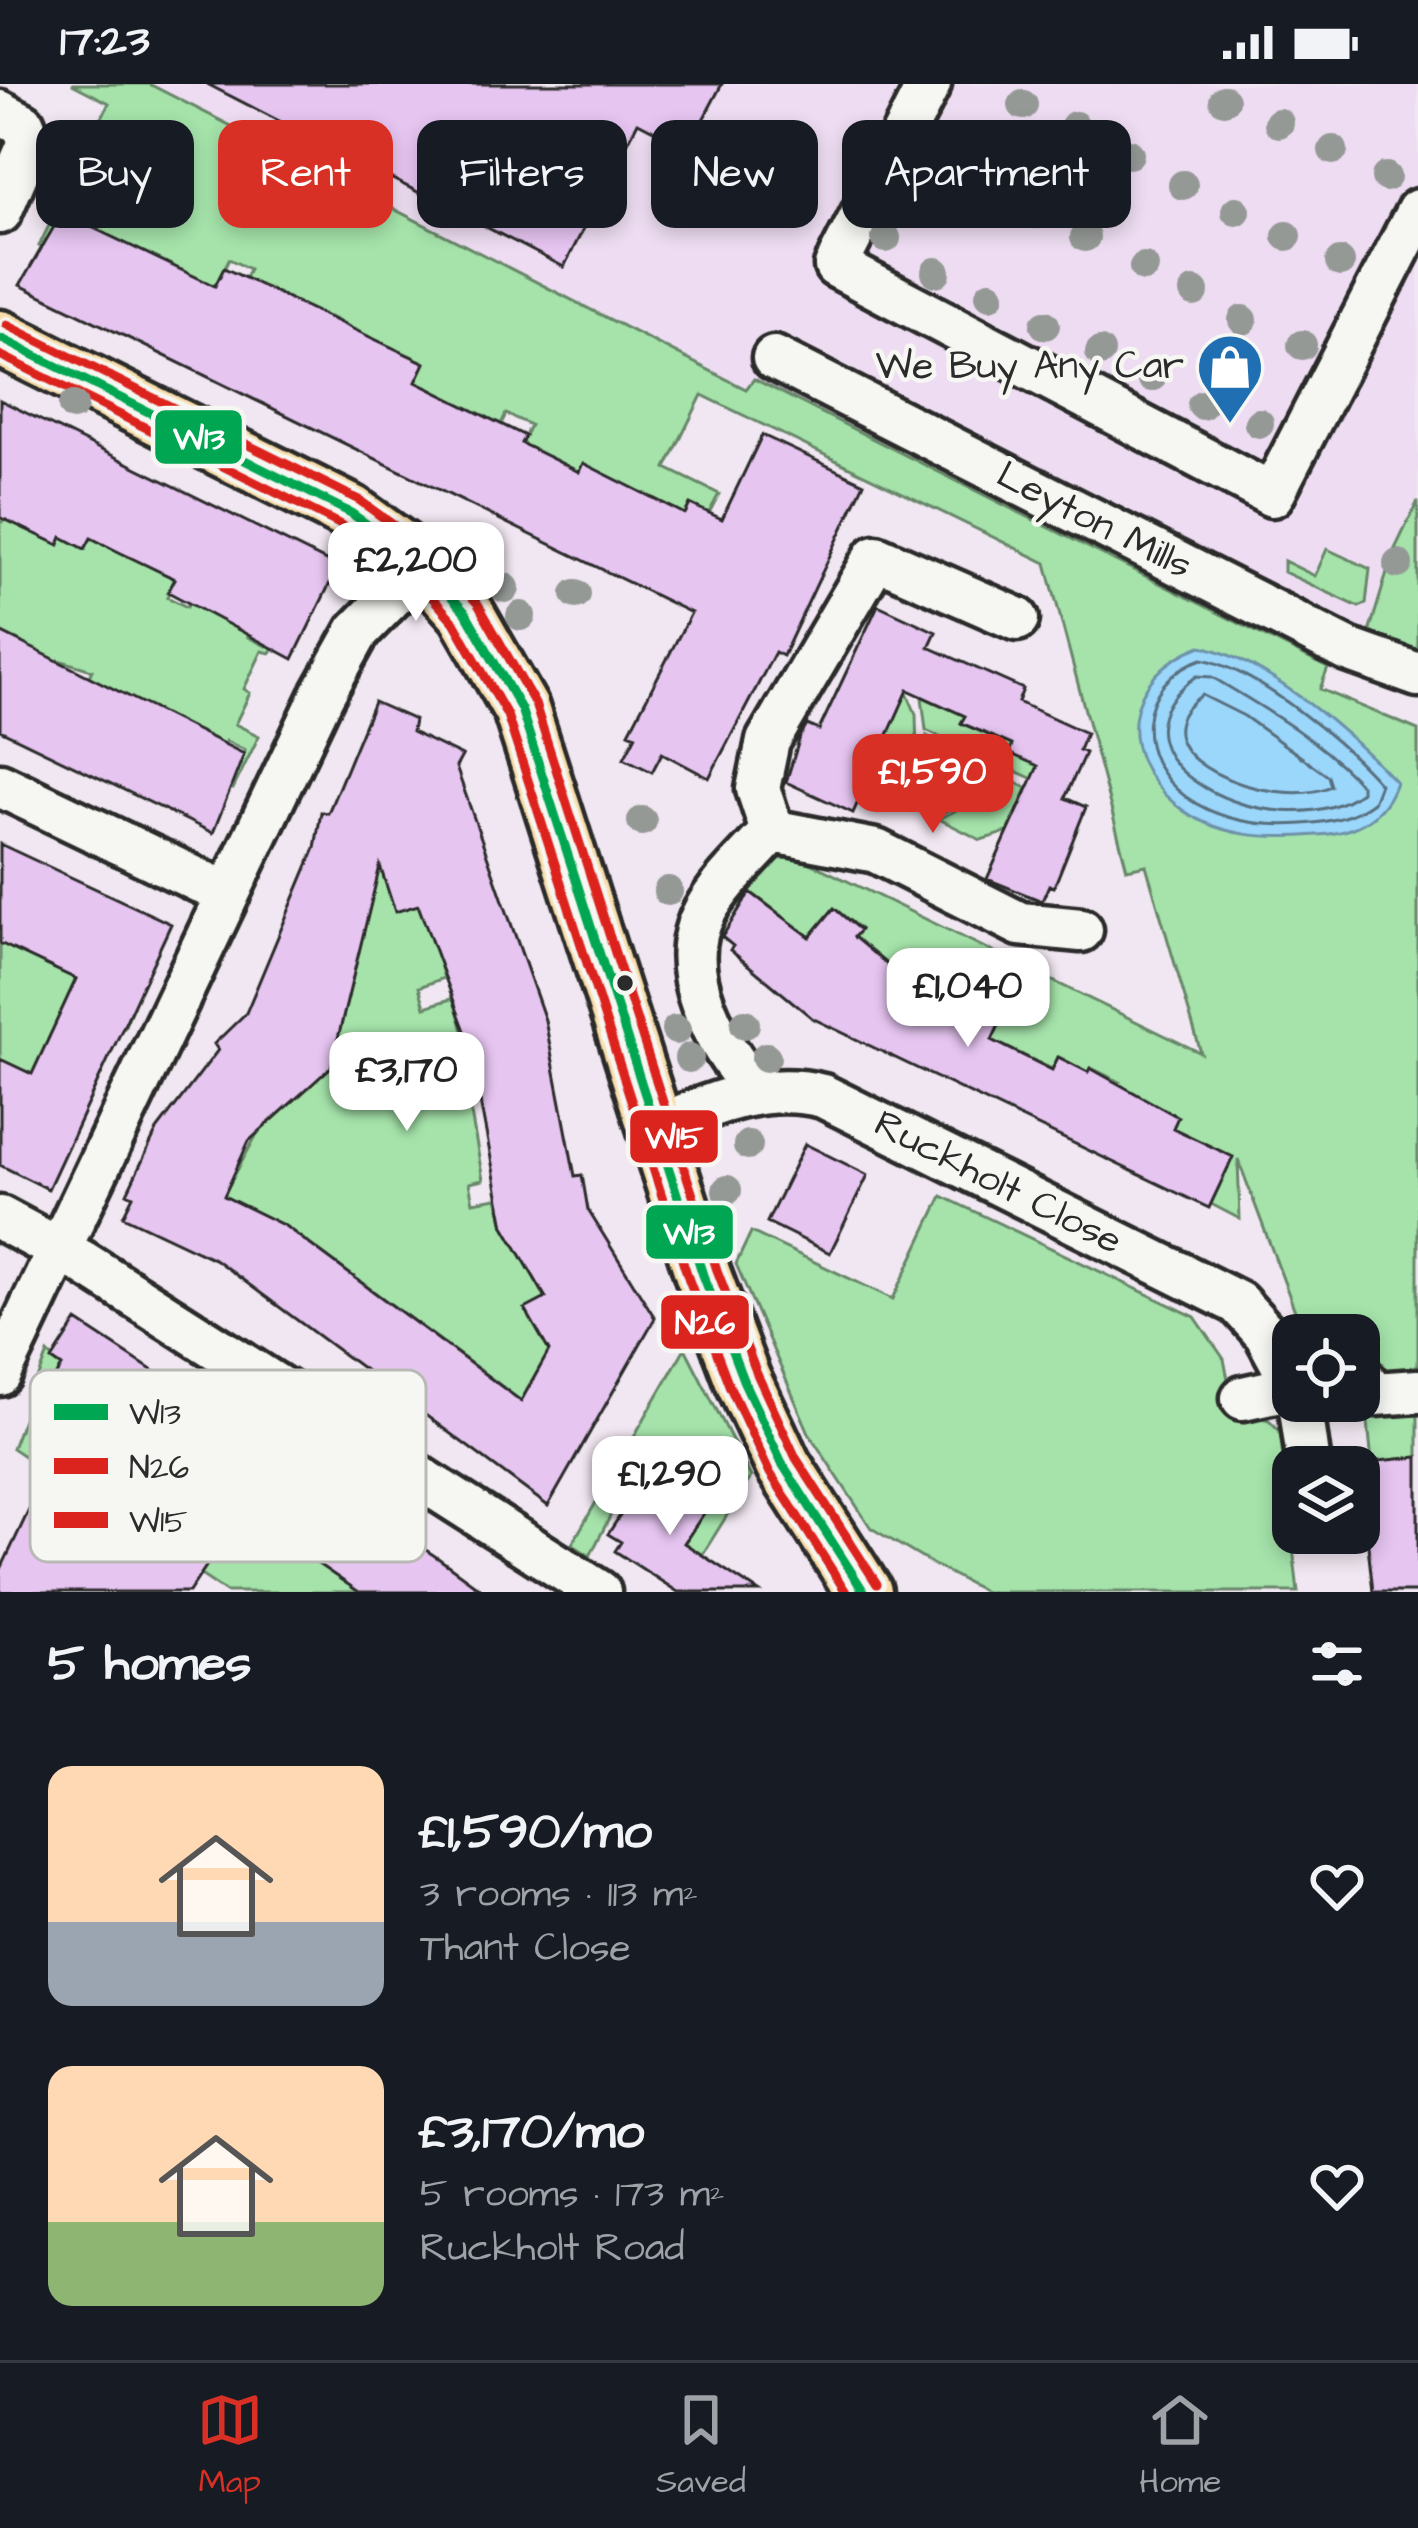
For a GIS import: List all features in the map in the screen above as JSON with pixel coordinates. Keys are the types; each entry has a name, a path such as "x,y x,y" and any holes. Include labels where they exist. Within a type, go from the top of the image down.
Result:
{"main road":[{"path":"0,338 334,503 422,565 466,613 521,709 703,1274 752,1401 783,1465 864,1592"}],"street":[{"path":"929,84 836,266 1272,495 1418,211"},
{"path":"0,112 22,124 31,142 0,212"},
{"name":"Leyton Mills","path":"774,358 1348,650 1418,675"},
{"path":"772,831 758,789 768,741 876,557 1017,619"},
{"path":"0,1374 345,652 393,591 422,565"},
{"path":"0,785 227,894"},
{"path":"772,831 876,851 1020,924 1081,930"},
{"path":"757,1091 734,1064 695,982 693,943 705,910 772,831"},
{"name":"Ruckholt Close","path":"658,1126 757,1091 790,1088 823,1096 1238,1303 1272,1347"},
{"path":"0,1218 61,1252 237,1370"},
{"name":"Ruckholt Close","path":"1244,1398 1272,1378"},
{"path":"1380,1394 1418,1391"},
{"path":"426,1496 550,1579 599,1592"}],"shaded area":[{"path":"72,84 1418,84 1418,655 1347,628 1328,668 1077,546 1046,563 365,228 393,228 393,120 218,120 218,156 194,144 194,120 145,120"}],"green space":[{"path":"72,84 149,84 219,120 218,228 393,228 393,209 417,221 417,228 431,228 746,389 754,379 1328,668 1320,689 1418,730 1418,1457 1380,1461 1380,1446 1370,1446 1368,1422 1380,1422 1380,1314 1296,1314 1238,1159 1240,1219 1211,1204 1173,1128 1177,1117 1116,1090 1120,1082 1091,1068 1082,1084 1066,1077 1072,1064 1059,1057 1052,1069 992,1040 1000,1023 971,1009 961,1025 905,989 908,980 883,967 854,937 860,929 834,908 810,937 749,891 778,859 798,857 1201,1053 1146,865 1127,869 1046,563 702,395 666,468 719,494 709,513 667,550 566,500 573,469 549,457 508,472 530,425 506,414 497,432 429,388 410,426 398,420 424,362 402,352 338,346 348,326 330,317 302,372 240,289 249,269 229,259 212,293 114,238 81,266 100,228 194,228 194,120 101,120 109,103"},
{"path":"48,228 54,228 44,248 39,246"},
{"path":"1418,501 1418,655 1368,636 1393,553"},
{"path":"11,506 58,544 62,537 85,549 107,507 153,568 175,579 167,597 187,607 196,590 256,620 248,637 266,646 275,629 281,632 270,653 262,651 244,689 250,693 235,724 259,736 233,789 229,787 245,750 226,741 220,752 72,714 92,670 59,660 53,672 16,654 21,642 0,632 0,525"},
{"path":"1327,549 1370,569 1366,604 1359,607 1284,572 1284,561 1315,576"},
{"path":"921,689 925,698 965,716 962,724 975,729 978,722 1015,739 1053,773 1033,779 926,730"},
{"path":"907,693 916,714 917,755 880,739"},
{"path":"927,736 1005,777 936,817 930,814"},
{"path":"1014,781 1027,788 1008,832 981,840 939,819"},
{"path":"389,826 423,903 444,978 419,987 425,1007 454,998 475,1075 449,1080 453,1099 468,1097 483,1180 469,1183 473,1202 497,1198 504,1226 546,1298 526,1309 565,1324 497,1463 504,1388 285,1226 223,1196 257,1134 331,1067"},
{"path":"0,943 133,1006 124,1028 89,1012 74,1070 98,1081 89,1101 0,1059"},
{"path":"942,1196 1195,1317 1224,1359 1234,1410 1269,1420 1280,1431 1282,1446 1272,1446 1272,1554 1294,1554 1298,1592 985,1592 871,1528 810,1435 736,1264 751,1232 893,1299"},
{"path":"685,1348 751,1477 679,1592 684,1544 709,1505 653,1468 637,1491 626,1485 590,1556 572,1544"},
{"path":"48,1353 62,1367 60,1370 42,1370"},
{"path":"30,1400 30,1460 12,1448"},
{"path":"181,1562 332,1562 365,1592 226,1592"}],"water":[{"path":"1201,646 1280,683 1355,742 1396,782 1384,805 1366,821 1343,831 1280,837 1226,830 1176,805 1142,762 1135,739 1136,716 1142,695 1156,675"}],"building":[{"path":"207,84 722,84 703,120 651,120 651,129 638,122 627,144 627,120 417,120 417,192 393,179 393,120 277,120"},
{"path":"53,228 93,228 215,286 224,268 425,363 416,382 525,436 521,443 579,472 583,463 685,514 690,504 722,519 762,435 864,483 783,656 775,652 709,778 662,753 652,772 624,758 636,735 629,732 691,613 20,285"},
{"path":"488,228 584,228 564,267"},
{"path":"0,400 338,567 293,659 168,592 175,579 91,538 85,549 62,537 59,545 0,517"},
{"path":"878,605 936,632 929,647 1023,689 1018,702 1086,733 1079,750 1085,753 1065,798 1086,807 1054,887 1049,885 1042,901 987,879 1038,766 1009,753 1012,745 961,723 965,716 908,690 853,813 786,782 800,737 807,725 819,730"},
{"path":"0,632 244,754 213,833 0,730"},
{"path":"374,702 414,720 412,732 462,756 456,767 545,1020 575,1176 582,1175 588,1210 655,1318 548,1506 426,1416 426,1370 364,1370 216,1260 123,1216 133,1196 127,1193 157,1130 218,1050 214,1044 246,1013 315,848 321,812 328,813","holes":["380,866 395,912 418,905 468,1039 504,1226 546,1298 525,1309 549,1351 521,1401 285,1226 224,1196 249,1141 331,1067"]},
{"path":"0,844 171,924 48,1189 0,1165 0,1059 32,1074 76,979 0,943"},
{"path":"750,892 810,937 834,908 860,930 854,937 908,982 905,989 965,1019 970,1008 1000,1023 992,1040 1052,1070 1058,1057 1088,1072 1090,1068 1178,1117 1173,1128 1233,1157 1209,1208 812,1018 730,950 733,946 722,937"},
{"path":"805,1144 868,1175 830,1253 767,1222"},
{"path":"77,1321 152,1370 60,1370 52,1360"},
{"path":"1418,1457 1418,1592 1373,1592 1369,1554 1380,1554 1380,1461"},
{"path":"652,1467 710,1504 684,1543 759,1592 678,1592 615,1551 621,1542 608,1534"},
{"path":"30,1508 30,1562 209,1562 189,1592 0,1592 0,1571"},
{"path":"426,1550 485,1592 359,1592 315,1562 426,1562"}],"transit line":[{"name":"W15","path":"7,325 359,500 433,554 478,604 535,704 717,1270 757,1374 796,1458 877,1584"},
{"name":"W13","path":"0,338 351,513 423,565 466,613 521,709 703,1275 743,1380 783,1465 864,1592"},
{"name":"N26","path":"0,355 343,526 413,576 454,622 507,715 689,1280 729,1385 770,1473 846,1592"}],"place":[{"name":"We Buy Any Car","path":"1230,426"}]}
